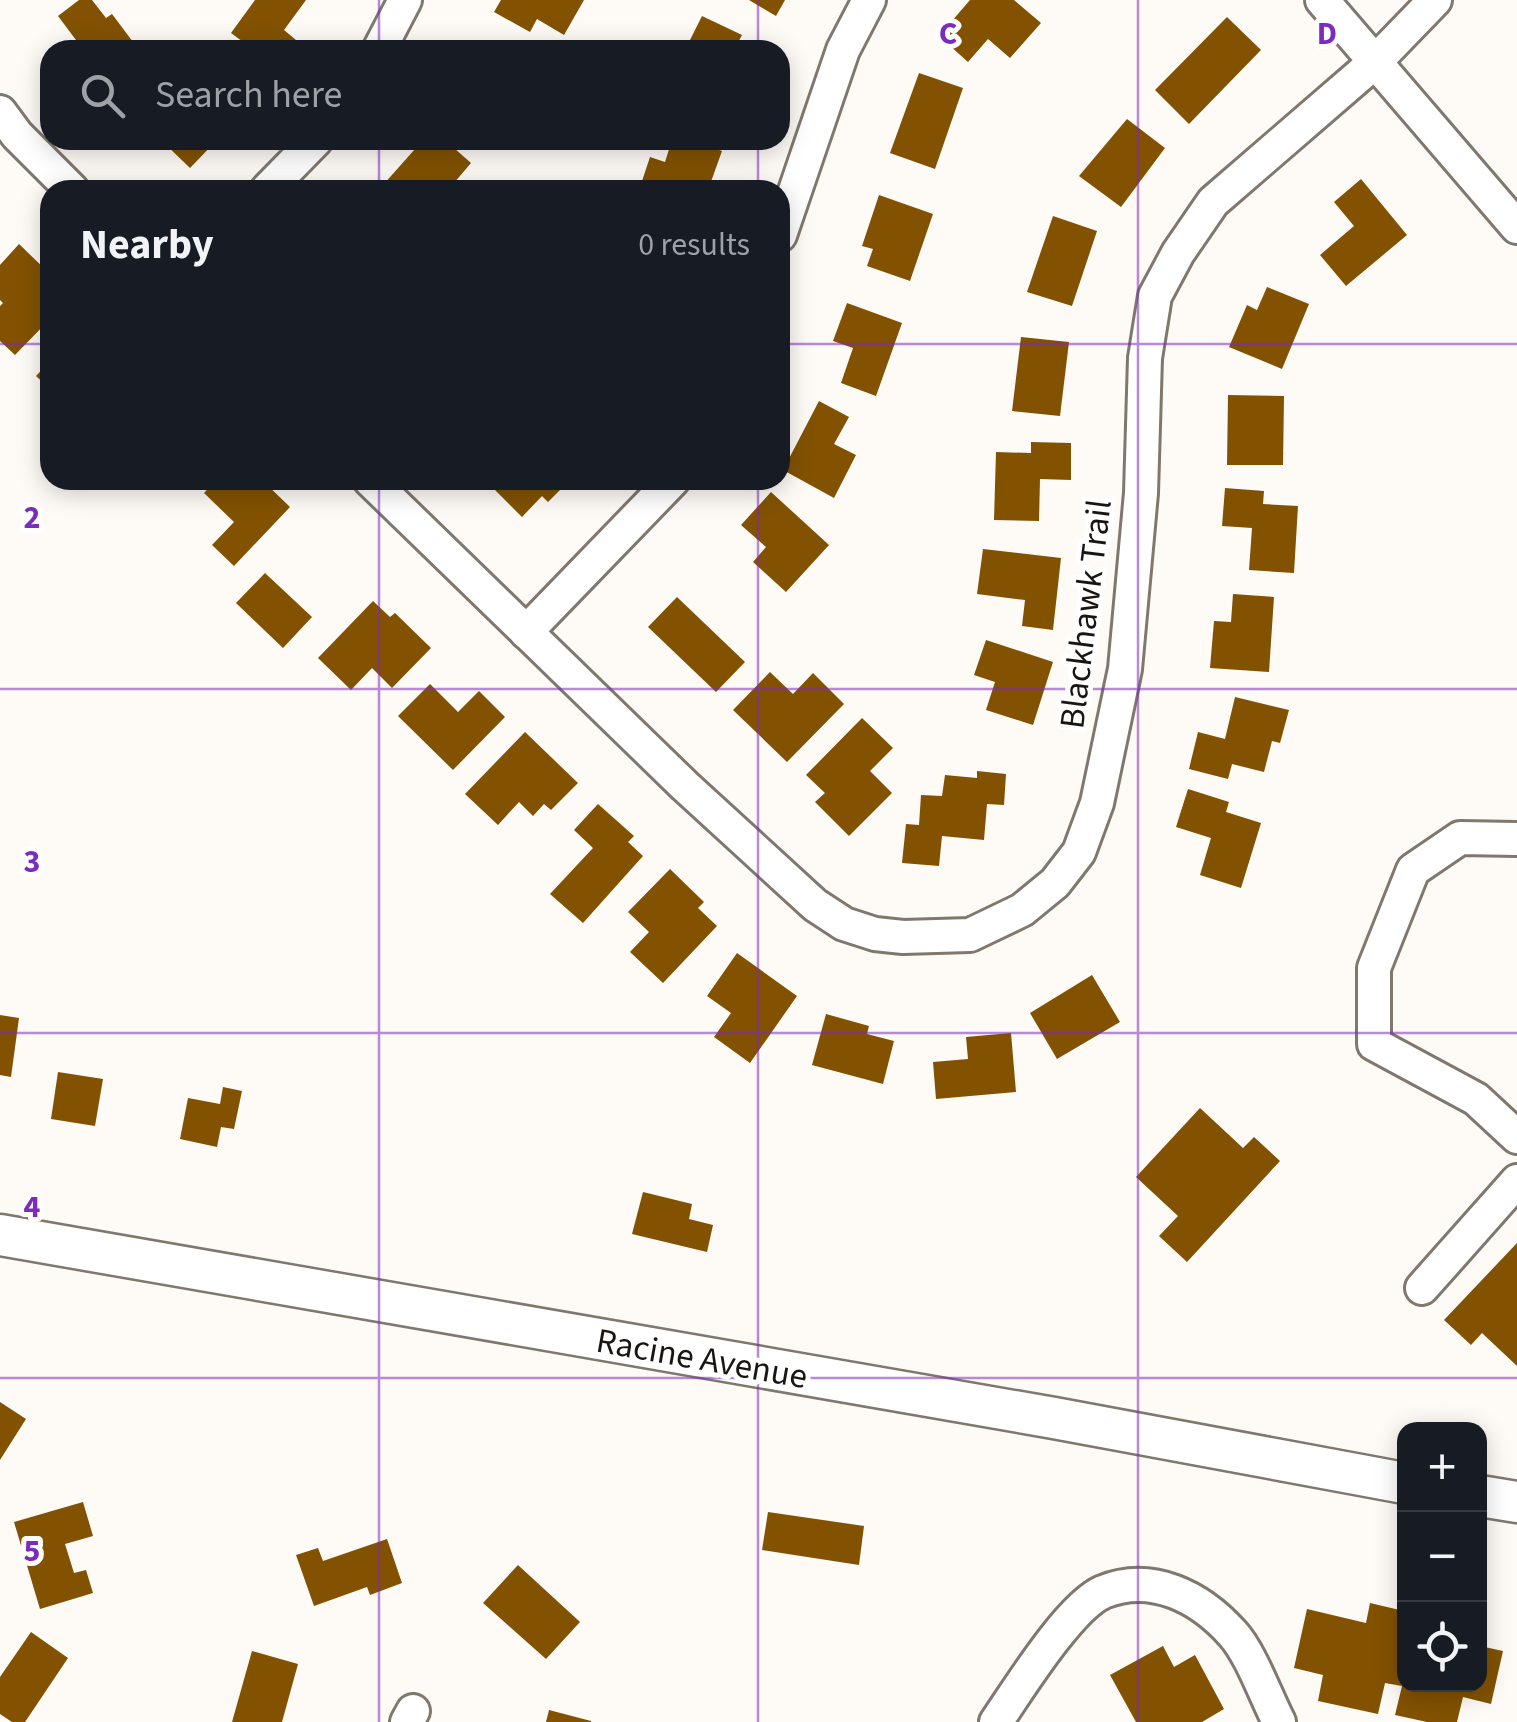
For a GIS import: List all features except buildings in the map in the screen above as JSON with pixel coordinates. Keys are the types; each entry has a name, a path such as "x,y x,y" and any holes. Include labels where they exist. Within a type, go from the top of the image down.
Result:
{"main road":[{"name":"Racine Avenue","path":"0,1235 1054,1418 1397,1482"},
{"path":"1487,1497 1517,1502"}],"street":[{"path":"383,40 405,0"},
{"path":"790,205 842,50 869,0"},
{"path":"1322,0 1517,227"},
{"name":"Blackhawk Trail","path":"380,490 685,786 814,905 844,924 903,938 970,934 1022,910 1055,882 1079,852 1101,784 1126,669 1141,493 1144,358 1155,296 1178,253 1213,202 1375,62 1435,0"},
{"path":"0,112 62,180"},
{"path":"277,180 306,150"},
{"path":"526,632 663,490"},
{"path":"1517,839 1460,838 1412,870 1374,968 1374,1044 1476,1099 1517,1137"},
{"path":"1422,1288 1517,1182"},
{"path":"996,1722 1058,1632 1101,1593 1150,1584 1192,1598 1235,1636 1279,1722"}]}
